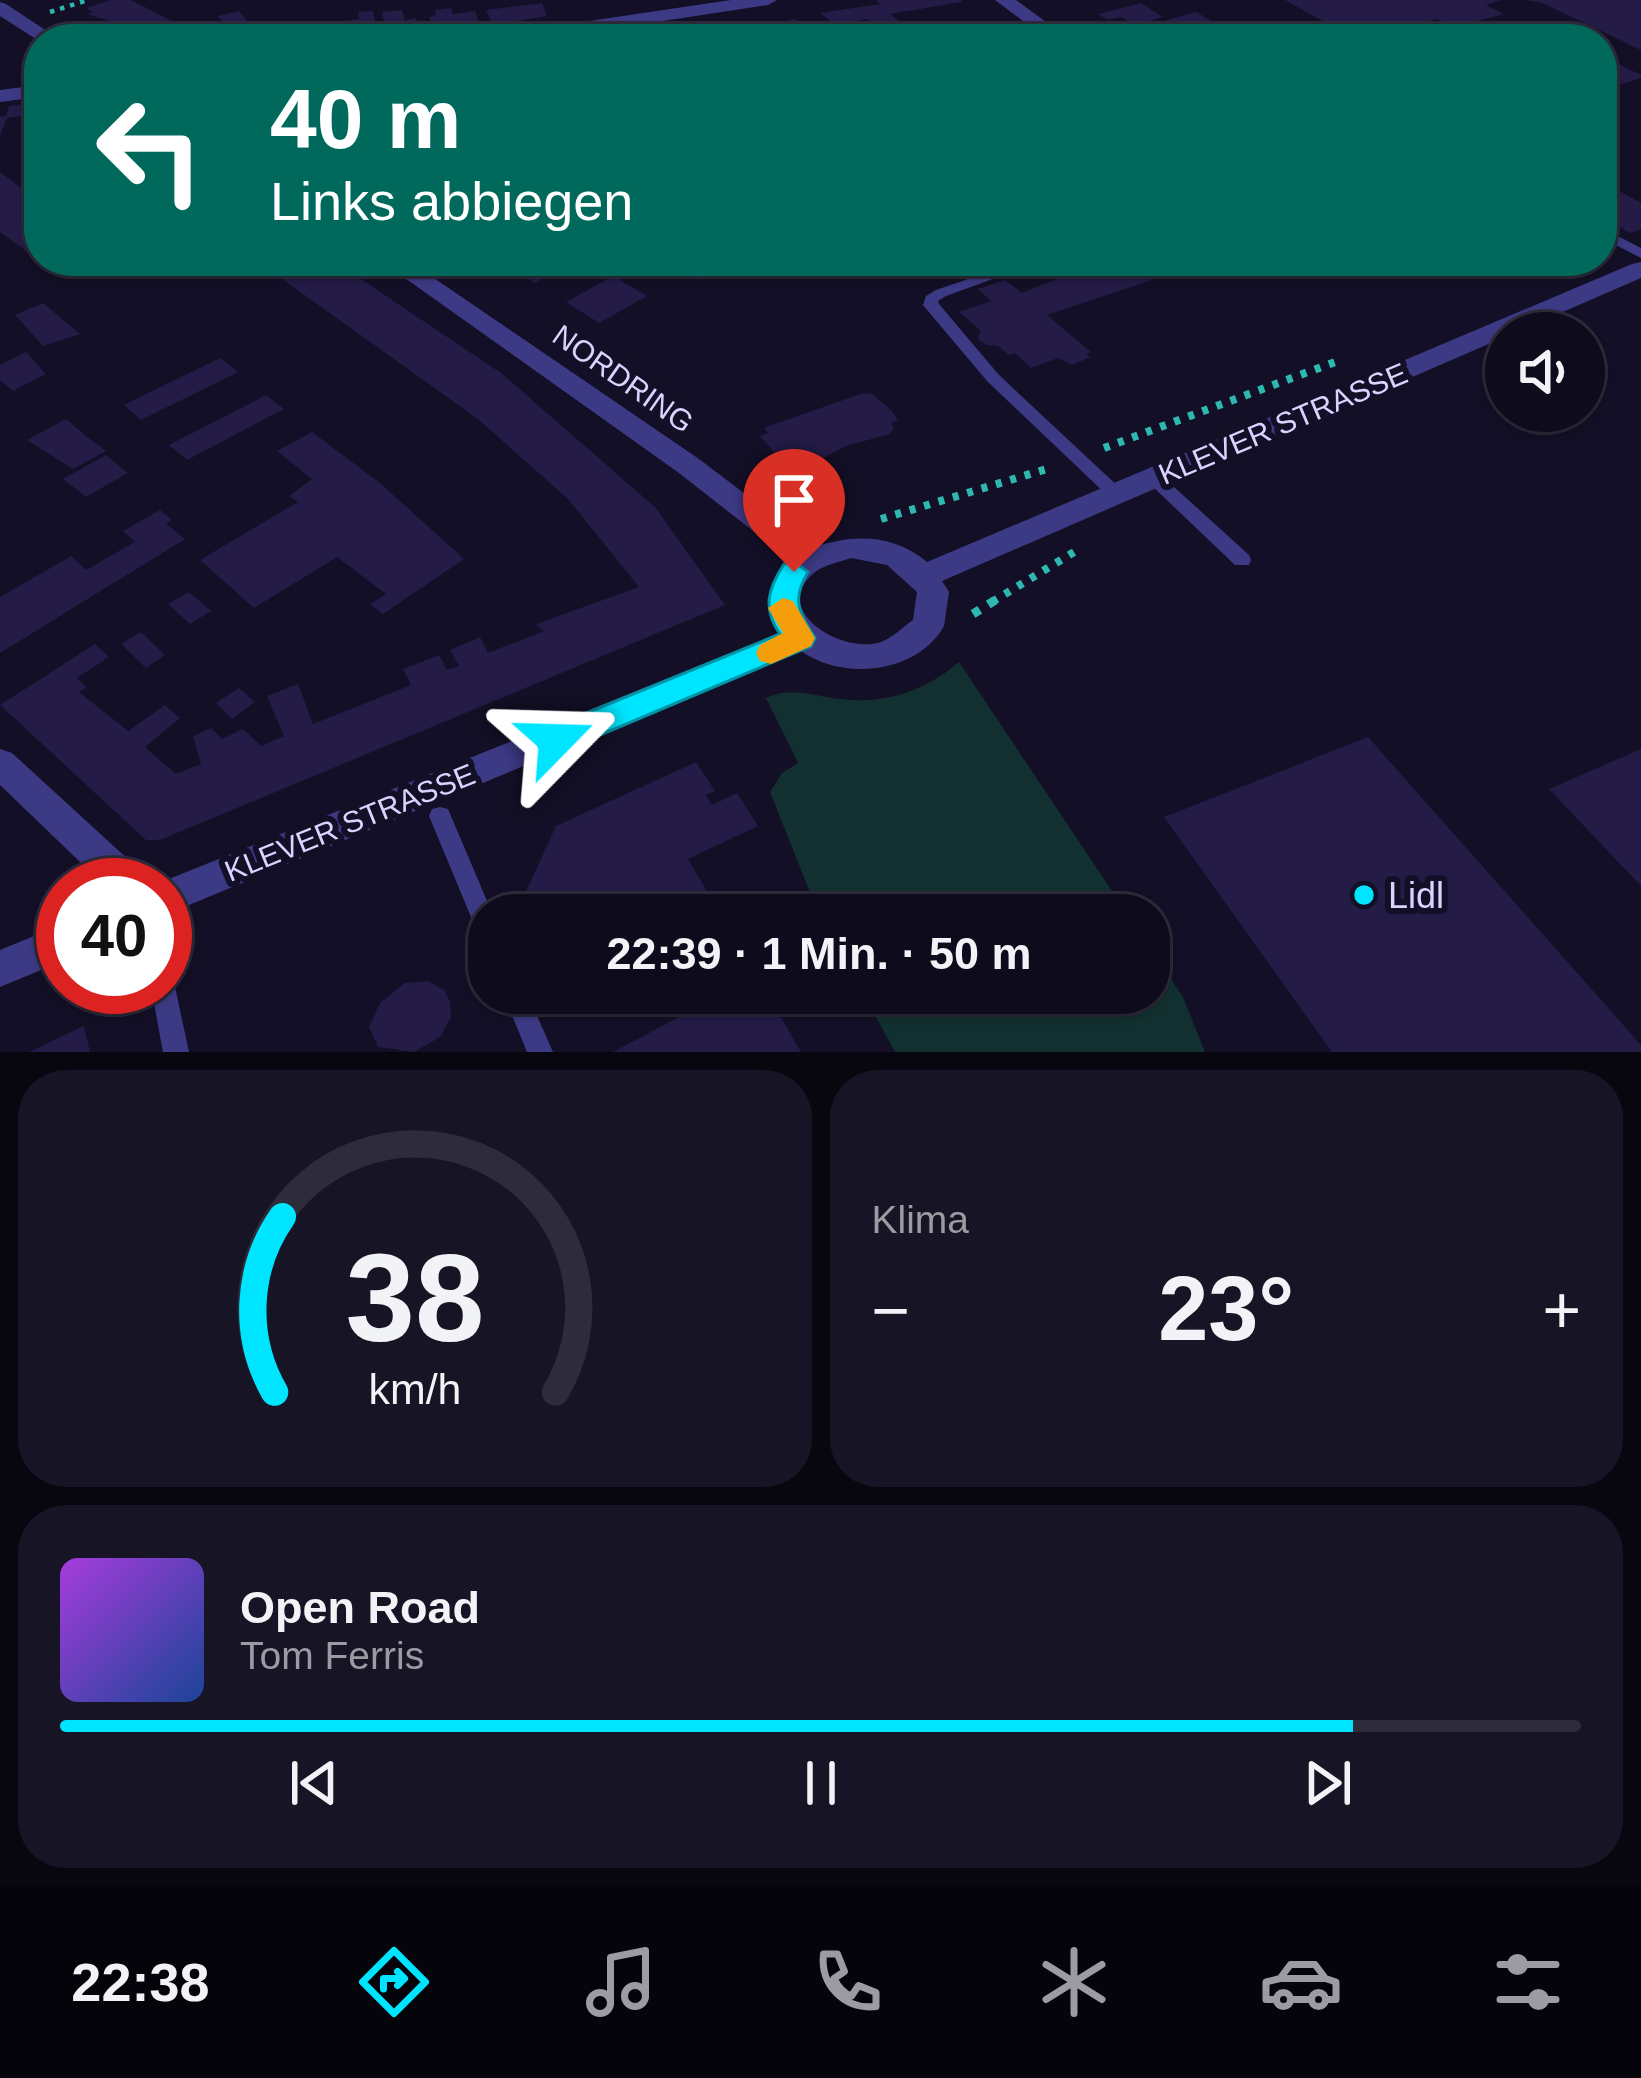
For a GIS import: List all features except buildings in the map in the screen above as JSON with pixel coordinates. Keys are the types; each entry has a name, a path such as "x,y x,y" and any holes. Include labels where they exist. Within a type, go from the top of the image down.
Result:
{"street":[{"path":"624,0 645,20"},
{"path":"616,24 768,0"},
{"path":"1004,0 1038,24"},
{"name":"KLEVER STRASSE","path":"938,569 1641,268"},
{"name":"NORDRING","path":"414,276 689,466 809,559"},
{"path":"849,547 871,548 938,569 928,626 895,652 845,657 820,651 800,638 787,622 782,605 784,587 809,559 849,547"},
{"name":"KLEVER STRASSE","path":"192,887 800,638"},
{"path":"0,764 101,858"},
{"path":"0,969 36,954"}],"lane":[{"path":"991,276 931,299 938,319 1116,494"},
{"path":"1156,479 1242,560"},
{"path":"440,816 473,894"},
{"path":"168,1014 176,1052"},
{"path":"523,1014 540,1052"}],"path":[{"path":"893,528 863,525 1078,458 1356,354"},
{"path":"938,569 971,592 973,614 963,634"}],"green space":[{"path":"959,662 1114,894 811,894 770,792 782,773 798,763 766,698 794,692 857,700 889,697 933,680"},
{"path":"1170,978 1205,1052 895,1052 874,1014 1170,1014"}],"slow traffic":[{"path":"771,653 800,638 783,608"}],"place":[{"name":"Lidl","path":"1364,895"}],"route":[{"path":"556,740 800,638 787,622 782,605 784,587 794,572"}]}
